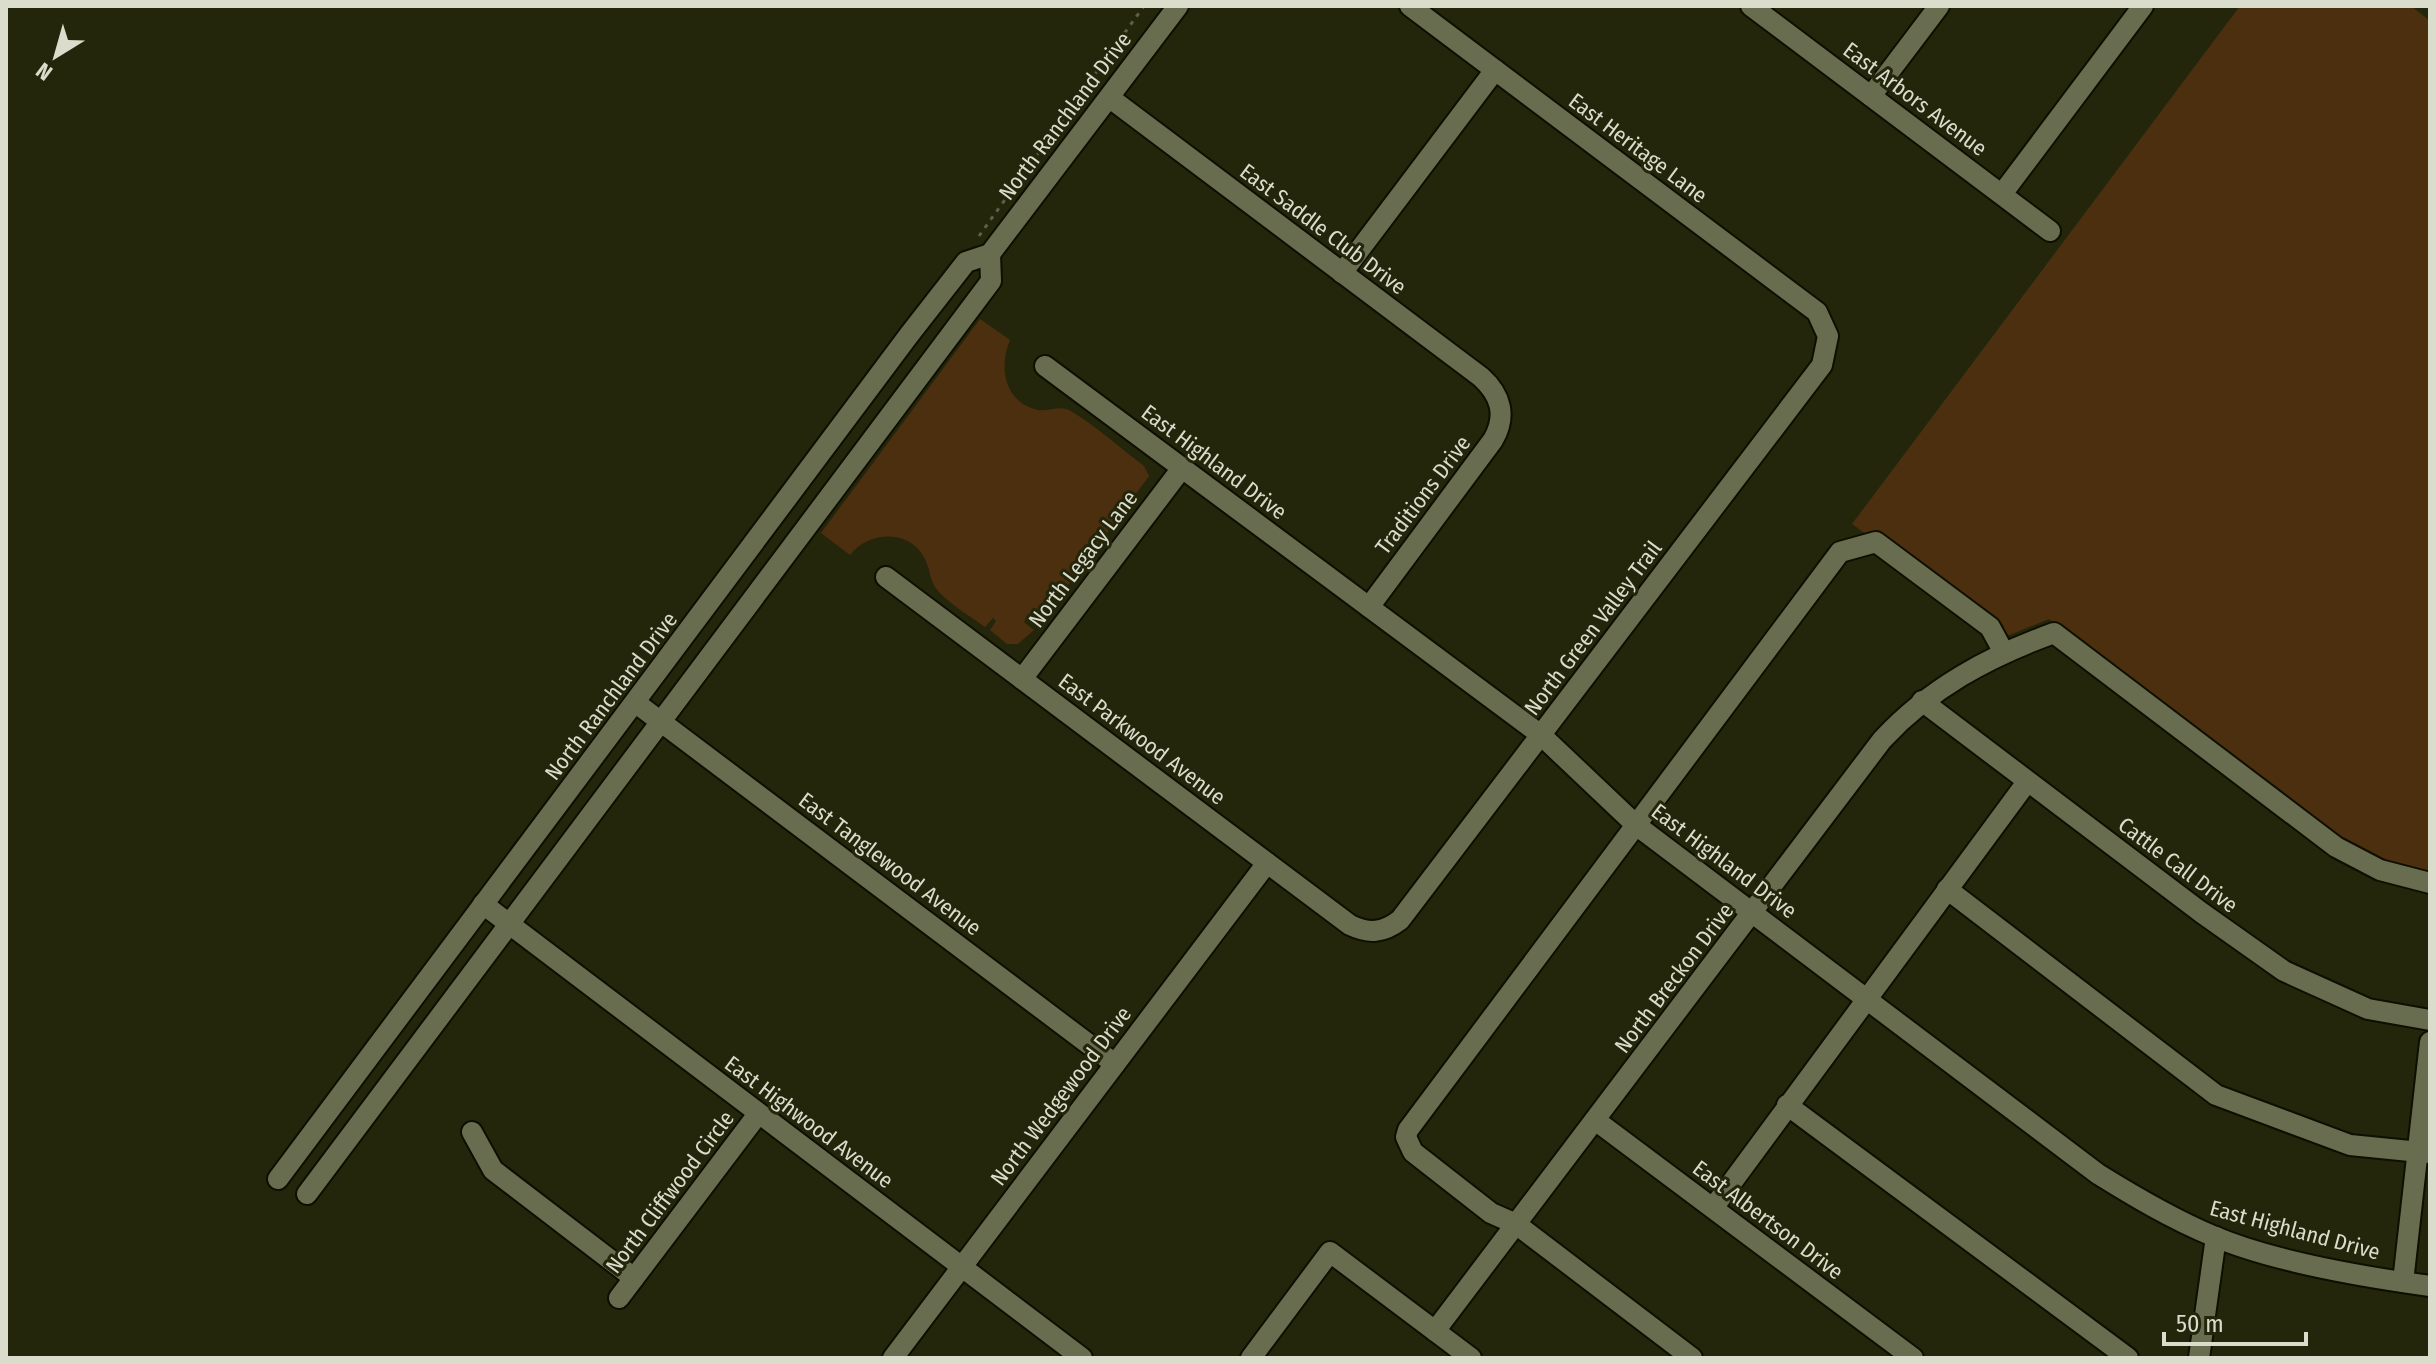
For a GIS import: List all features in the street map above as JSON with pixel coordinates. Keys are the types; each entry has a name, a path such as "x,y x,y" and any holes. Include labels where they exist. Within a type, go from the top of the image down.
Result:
{"street":[{"name":"North Ranchland Drive","path":"278,1179 909,335 966,262 990,254 1178,6"},
{"name":"East Heritage Lane","path":"1410,6 1817,312 1828,336"},
{"name":"East Arbors Avenue","path":"1751,6 2050,231"},
{"path":"1871,96 1939,6"},
{"path":"2002,194 2143,6"},
{"path":"1342,273 1495,70"},
{"name":"East Saddle Club Drive","path":"1110,98 1481,377 1497,395 1500,405"},
{"name":"North Ranchland Drive","path":"307,1194 991,281 990,254"},
{"name":"North Green Valley Trail","path":"1374,931 1388,929 1400,920 1822,365 1828,336"},
{"name":"East Highland Drive","path":"1045,366 1541,735 1636,825 2098,1174 2138,1199 2216,1237 2360,1276 2430,1286"},
{"name":"Traditions Drive","path":"1369,607 1493,440 1499,429 1500,405"},
{"name":"North Legacy Lane","path":"1022,679 1182,468"},
{"path":"1692,1358 1516,1224 1491,1213 1413,1152 1406,1137 1408,1130 1840,552 1876,542 1990,627 2003,651"},
{"name":"East Parkwood Avenue","path":"886,577 1350,925 1374,931"},
{"name":"North Breckon Drive","path":"1435,1331 1882,740 1922,701 2003,651 2054,633 2336,847 2380,870 2430,883"},
{"name":"Cattle Call Drive","path":"1922,701 2284,971 2368,1009 2430,1020"},
{"name":"East Tanglewood Avenue","path":"636,703 1115,1064"},
{"path":"1713,1208 2027,782"},
{"name":"North Wedgewood Drive","path":"893,1358 1267,863"},
{"path":"1947,889 2216,1095 2350,1145 2425,1153"},
{"name":"East Highwood Avenue","path":"483,904 1082,1358"},
{"path":"2403,1282 2425,1153 2430,1042"},
{"path":"1787,1105 2128,1358"},
{"name":"North Cliffwood Circle","path":"619,1298 758,1114"},
{"name":"East Albertson Drive","path":"1595,1120 1913,1358"},
{"path":"472,1132 493,1170 634,1278"},
{"path":"2199,1358 2216,1237"},
{"path":"1251,1358 1330,1252 1471,1358"}],"path":[{"path":"990,254 977,234 1144,6"}],"shaded area":[{"path":"2240,6 2411,6 2430,21 2430,873 2362,858 2049,619 2007,636 1852,524"},
{"path":"980,319 1010,340 1005,373 1011,392 1018,400 1038,410 1069,410 1144,466 1149,476 1037,627 1026,619 1024,622 1034,630 1018,644 1007,644 990,630 996,621 993,618 985,627 944,597 934,585 921,552 913,544 903,539 880,537 859,546 850,555 821,533"}]}
